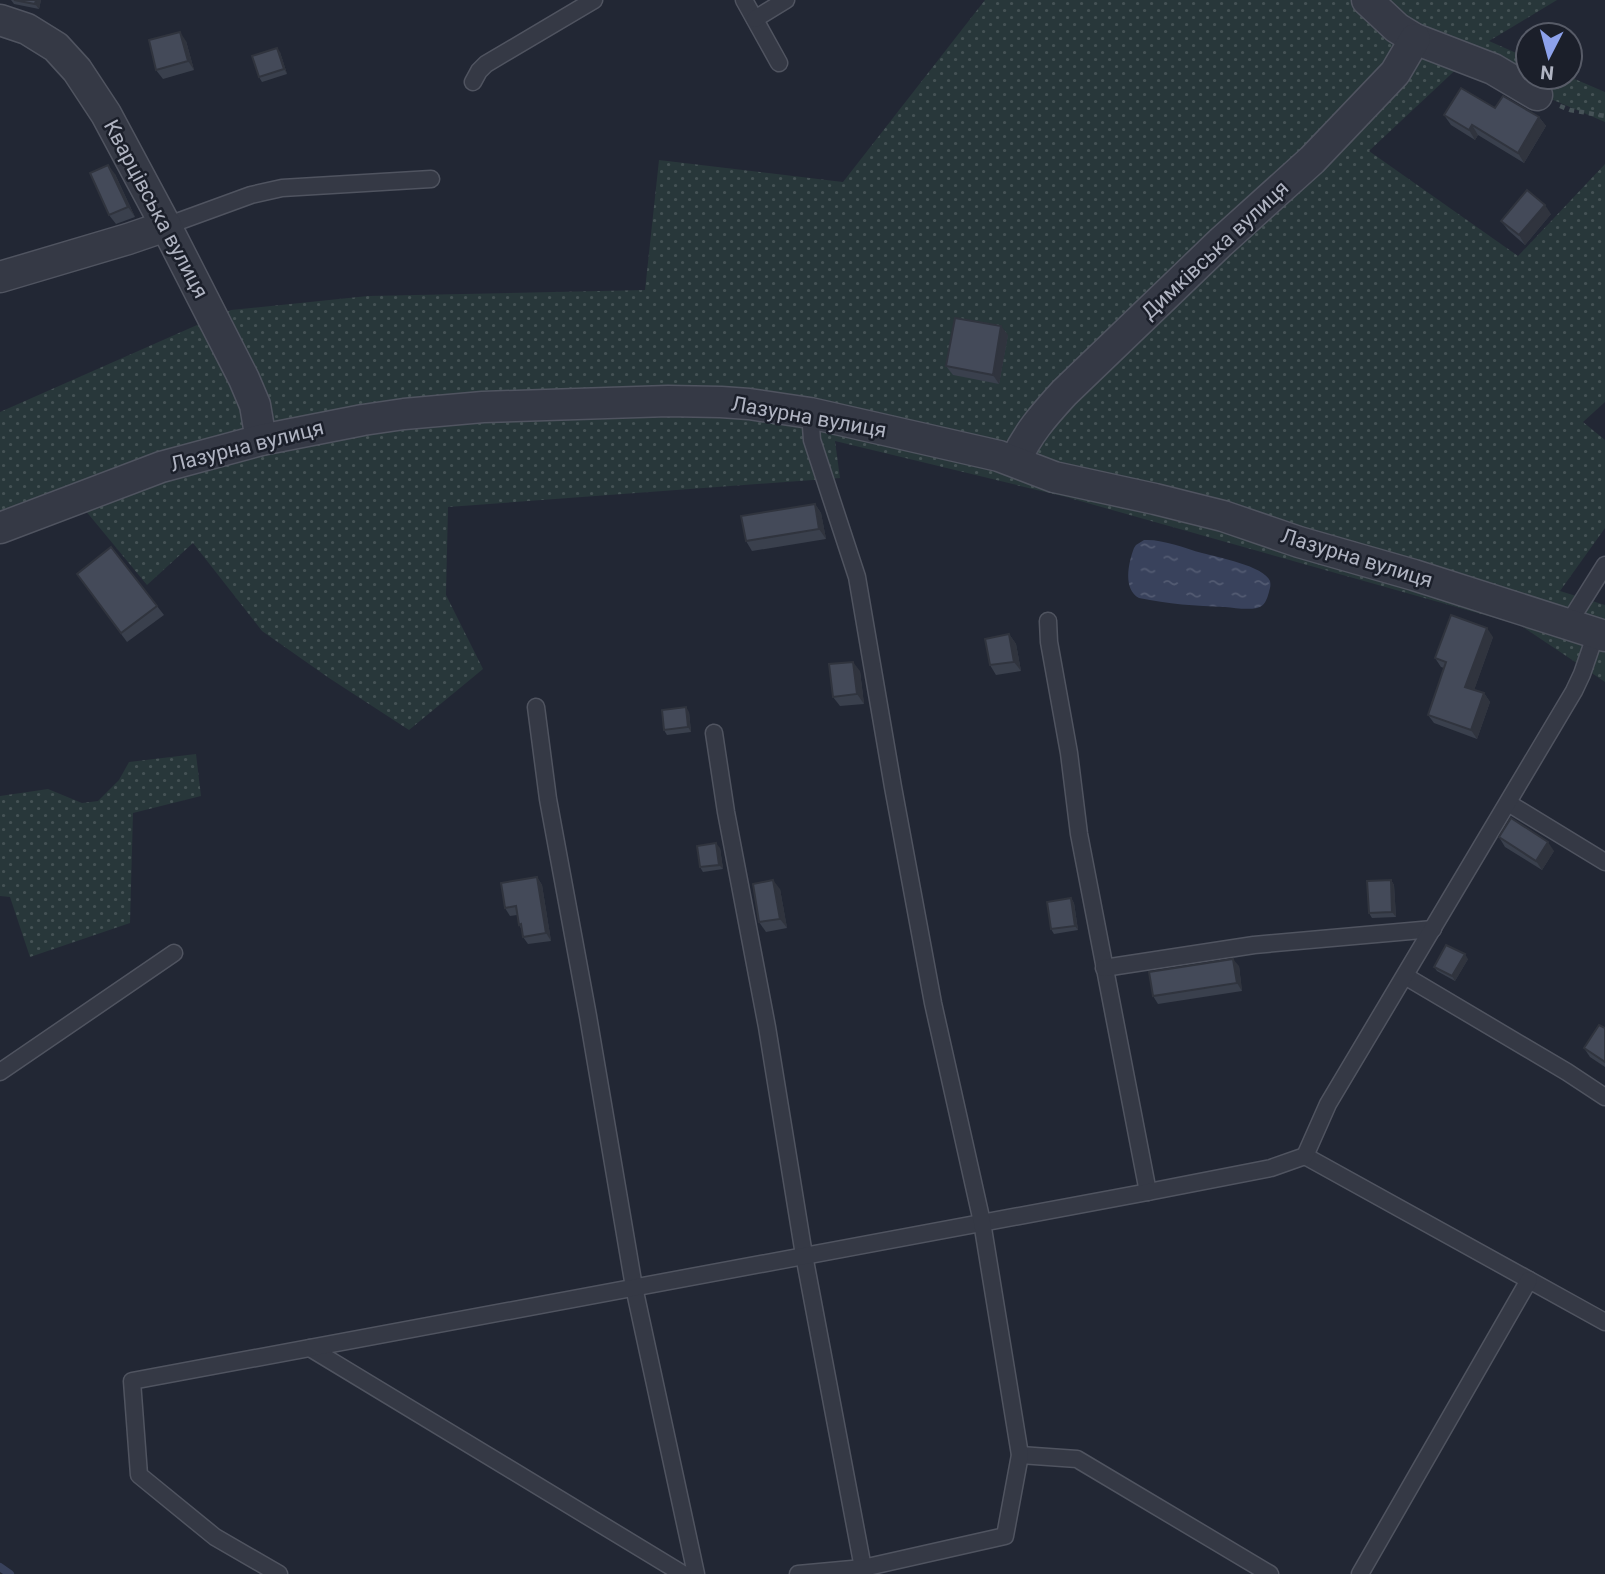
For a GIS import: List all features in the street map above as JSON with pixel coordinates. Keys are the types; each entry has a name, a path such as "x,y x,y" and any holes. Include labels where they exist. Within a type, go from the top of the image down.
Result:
{"street":[{"path":"1367,0 1397,28 1415,39 1493,69 1537,95"},
{"name":"Кварцівська вулиця","path":"0,20 27,29 56,47 66,56 106,114 244,379 255,405 261,440"},
{"name":"Димківська вулиця","path":"1015,461 1031,430 1049,410 1220,243 1312,160 1395,73 1415,39"},
{"path":"0,277 118,243 166,226"},
{"name":"Лазурна вулиця","path":"0,528 161,467 261,440 363,420 483,407 681,401 749,404 810,413 972,449 1015,461 1054,477 1223,516 1590,631"}],"lane":[{"path":"473,82 485,64 594,0"},
{"path":"744,0 779,63"},
{"path":"755,19 786,0"},
{"path":"166,226 251,195 282,188 431,179"},
{"path":"798,1574 863,1568 1005,1536 1020,1455 982,1222 933,1003 858,577 812,440 810,413"},
{"path":"1306,1156 1328,1104 1574,691 1588,659 1590,631 1605,565"},
{"path":"1048,621 1079,834 1148,1192"},
{"path":"536,707 548,799 634,1287 696,1574"},
{"path":"714,733 726,812 767,1027 804,1255 863,1568"},
{"path":"1508,803 1605,862"},
{"path":"1104,968 1254,945 1433,929"},
{"path":"0,1072 174,953"},
{"path":"1405,976 1605,1097"},
{"path":"279,1574 215,1537 139,1475 132,1381 1148,1192 1271,1168 1306,1156 1605,1322"},
{"path":"1360,1574 1529,1280"},
{"path":"310,1348 683,1574"},
{"path":"1020,1455 1077,1459 1270,1574"}],"path":[{"path":"1537,95 1570,110 1605,116"}],"shaded area":[{"path":"985,0 1557,0 1522,21 1514,21 1514,26 1489,41 1514,52 1514,83 1464,62 1369,151 1518,256 1605,164 1605,402 1583,422 1605,440 1605,528 1560,591 1605,605 1605,682 1520,625 1066,497 835,441 840,478 448,507 446,595 483,669 409,730 262,631 193,543 147,585 85,510 0,544 0,412 231,310 368,296 645,290 659,160 843,182"},
{"path":"1584,83 1605,92 1605,122 1532,91 1584,91"},
{"path":"196,754 201,796 133,813 130,923 30,957 10,897 0,896 0,796 48,789 82,803 98,801 119,780 129,762"}],"water":[{"path":"1144,540 1173,544 1259,571 1270,581 1264,604 1245,609 1139,598 1131,589 1129,568 1134,548"}],"building":[{"path":"14,0 36,0 35,4"},
{"path":"180,32 188,61 156,70 149,40"},
{"path":"277,48 284,69 259,77 252,56"},
{"path":"1461,88 1495,108 1503,96 1539,117 1518,153 1472,125 1469,130 1444,115"},
{"path":"108,165 128,207 109,215 90,173"},
{"path":"1527,190 1545,205 1519,235 1501,221"},
{"path":"955,318 1001,326 993,375 946,366"},
{"path":"815,504 819,529 746,541 741,516"},
{"path":"111,547 157,606 121,633 77,574"},
{"path":"1451,615 1487,628 1465,687 1484,693 1471,730 1428,715 1446,662 1435,658"},
{"path":"1009,634 1014,662 990,665 985,639"},
{"path":"853,662 857,694 833,697 829,664"},
{"path":"686,707 688,727 664,730 662,710"},
{"path":"1511,818 1548,842 1536,861 1499,837"},
{"path":"716,843 719,865 700,867 697,846"},
{"path":"537,877 546,933 523,937 516,906 505,908 501,883"},
{"path":"773,880 780,919 759,922 753,884"},
{"path":"1391,880 1392,912 1369,913 1367,881"},
{"path":"1071,898 1075,926 1051,929 1047,902"},
{"path":"1446,945 1465,954 1452,976 1434,967"},
{"path":"1233,959 1237,983 1153,996 1149,972"},
{"path":"1599,1025 1605,1028 1605,1062 1584,1048"}],"waterway":[{"path":"0,1567 10,1574"}]}
